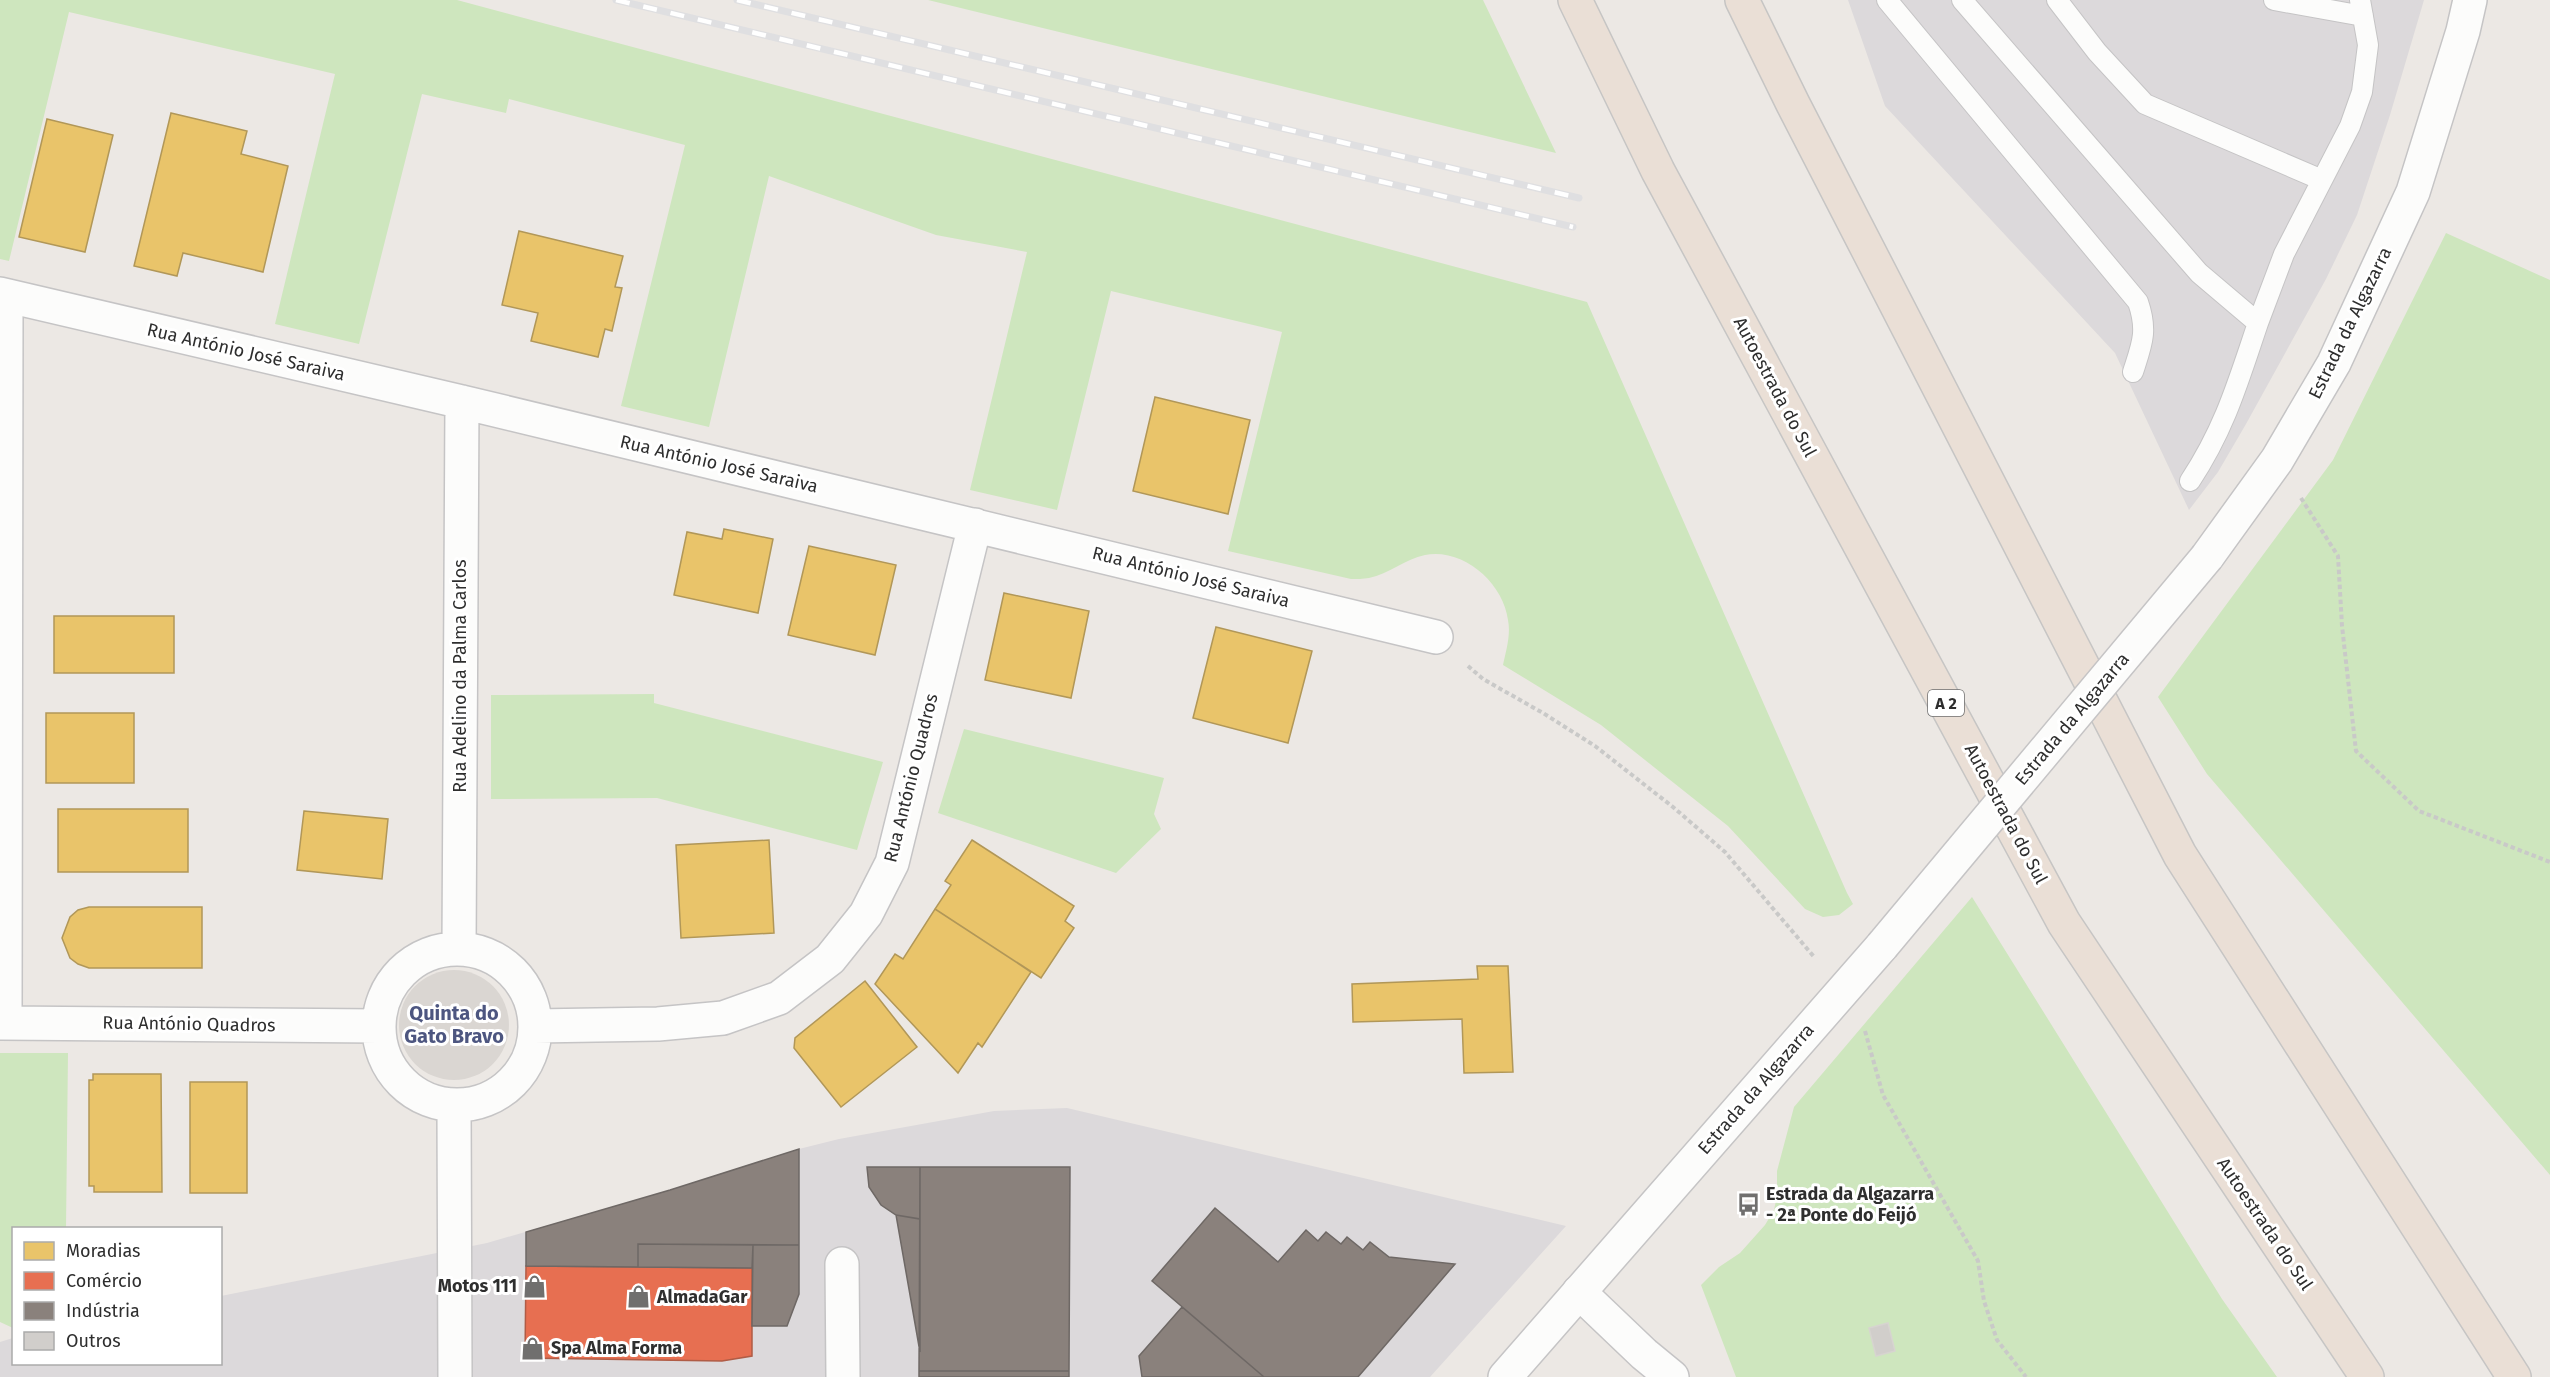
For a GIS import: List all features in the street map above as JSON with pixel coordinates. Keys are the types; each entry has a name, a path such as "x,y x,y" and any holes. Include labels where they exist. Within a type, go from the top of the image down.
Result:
{"highway":[{"name":"Autoestrada do Sul","path":"1575,0 1658,171 2064,923 2367,1377"},
{"path":"1742,0 1798,115 2180,855 2514,1377"}],"street":[{"name":"Estrada da Algazarra","path":"1505,1377 1882,946 2207,557 2277,460 2334,363 2413,192 2463,31 2470,0"},
{"name":"Rua António José Saraiva","path":"3,295 462,402 1436,637"},
{"path":"2,1023 3,295"},
{"name":"Rua Adelino da Palma Carlos","path":"459,949 462,402"},
{"name":"Rua António Quadros","path":"535,1026 658,1024 723,1018 779,998 830,959 866,914 892,863 975,525"},
{"path":"459,949 482,953 503,964 520,981 531,1003 535,1026 532,1051 520,1073 502,1092 479,1102 454,1106 429,1101 408,1089 392,1072 382,1050 378,1026 382,1002 394,980 412,963 435,953 459,949"},
{"name":"Rua António Quadros","path":"2,1023 378,1026"},
{"path":"454,1106 455,1377"},
{"path":"842,1264 843,1377"},
{"path":"1578,1292 1672,1377"}],"lane":[{"path":"1887,0 2138,302 2145,320 2142,345 2133,372"},
{"path":"1962,0 2199,273 2258,323"},
{"path":"2057,0 2097,52 2145,104 2322,180"},
{"path":"2190,481 2209,452 2226,418 2284,254 2350,126 2362,92 2368,45 2361,8 2274,0"}],"path":[{"path":"2277,460 2338,556 2342,626 2356,751 2420,811 2550,862"},
{"path":"1436,637 1483,679 1596,746 1725,852 1841,991"},
{"path":"1866,1033 1883,1095 1978,1261 1984,1302 1997,1340 2026,1377"}],"shaded area":[{"path":"1848,0 2424,0 2357,215 2326,279 2246,424 2218,472 2189,510 2115,353 1885,106"},
{"path":"454,970 475,974 493,986 505,1004 509,1025 505,1046 493,1064 475,1076 454,1080 433,1076 415,1064 403,1046 399,1025 403,1004 415,986 433,974"},
{"path":"1067,1108 1566,1226 1430,1377 0,1377 0,1342 12,1338 12,1365 222,1365 222,1296 487,1243 670,1190 799,1149 839,1139 994,1111"}],"green space":[{"path":"0,0 457,0 1587,302 1853,904 1839,915 1823,917 1805,909 1728,826 1601,725 1503,665 1509,631 1505,606 1490,581 1467,563 1440,554 1425,555 1376,576 1351,579 1228,551 1282,332 1111,291 1057,510 970,490 1027,252 936,235 769,176 709,427 621,406 685,145 509,99 506,113 422,94 359,344 275,324 335,74 69,12 9,261 0,259"},
{"path":"928,0 1483,0 1556,153"},
{"path":"2446,233 2550,280 2550,1175 2207,774 2158,697 2333,460"},
{"path":"654,694 654,703 883,762 857,850 657,798 491,799 491,695"},
{"path":"964,729 1164,778 1154,814 1161,829 1116,873 938,813"},
{"path":"1972,897 2222,1299 2277,1377 1736,1377 1701,1285 1719,1267 1740,1253 1765,1225 1774,1210 1777,1196 1777,1171 1794,1107"},
{"path":"0,1053 68,1053 66,1227 12,1227 12,1328 0,1322"}],"building: Moradias":[{"path":"171,113 247,131 241,154 288,166 263,272 183,253 177,276 134,266"},
{"path":"47,119 113,135 85,252 19,237"},
{"path":"519,231 623,256 615,287 622,288 612,331 605,329 598,357 531,341 538,313 502,305"},
{"path":"1155,397 1250,420 1228,514 1133,491"},
{"path":"724,529 773,539 758,613 674,595 687,532 722,539"},
{"path":"809,546 896,565 875,655 788,635"},
{"path":"1004,593 1089,611 1071,698 985,680"},
{"path":"54,616 174,616 174,673 54,673"},
{"path":"1216,627 1312,651 1288,743 1193,718"},
{"path":"46,713 134,713 134,783 46,783"},
{"path":"58,809 188,809 188,872 58,872"},
{"path":"304,811 388,819 382,879 297,870"},
{"path":"769,840 774,933 681,938 676,845"},
{"path":"972,840 1074,906 1065,921 1074,928 1041,978 935,909 951,885 945,881"},
{"path":"89,907 202,907 202,968 89,968 78,964 70,958 62,938 70,917 78,910"},
{"path":"935,909 1031,972 982,1047 978,1043 958,1073 875,984 895,954 903,959"},
{"path":"1477,966 1508,966 1513,1072 1464,1073 1462,1019 1353,1022 1352,984 1478,979"},
{"path":"865,981 917,1047 841,1107 794,1048 795,1038"},
{"path":"93,1074 161,1074 162,1192 94,1192 94,1186 89,1186 89,1080 93,1080"},
{"path":"190,1082 247,1082 247,1193 190,1193"}],"building: Comércio":[{"name":"AlmadaGar","path":"526,1266 752,1268 752,1356 722,1361 525,1358"}],"building: Indústria":[{"path":"799,1149 799,1245 638,1244 638,1267 526,1266 526,1232"},
{"path":"867,1167 920,1167 920,1219 896,1215 881,1205 869,1187"},
{"path":"920,1167 1070,1167 1069,1371 919,1371"},
{"path":"1215,1208 1278,1262 1306,1230 1318,1241 1326,1232 1341,1244 1347,1237 1363,1250 1370,1242 1389,1257 1455,1264 1358,1377 1264,1377 1152,1281"},
{"path":"896,1215 920,1219 920,1352"},
{"path":"638,1244 753,1245 752,1268 638,1267"},
{"path":"753,1245 799,1245 799,1294 787,1326 752,1326"},
{"path":"1182,1307 1264,1377 1142,1377 1139,1356"},
{"path":"919,1371 1069,1371 1069,1377 919,1377"}],"building: Outros":[{"path":"1888,1323 1895,1351 1876,1356 1869,1328"}],"railway":[{"path":"616,0 1573,227"},
{"path":"737,0 1579,198"}],"place":[{"name":"Estrada da Algazarra - 2ª Ponte do Feijó","path":"1748,1204"},
{"name":"Motos 111","path":"535,1286"},
{"name":"AlmadaGar","path":"639,1297"},
{"name":"Spa Alma Forma","path":"533,1348"}],"district":[{"name":"Quinta do Gato Bravo","path":"454,1024"}]}
